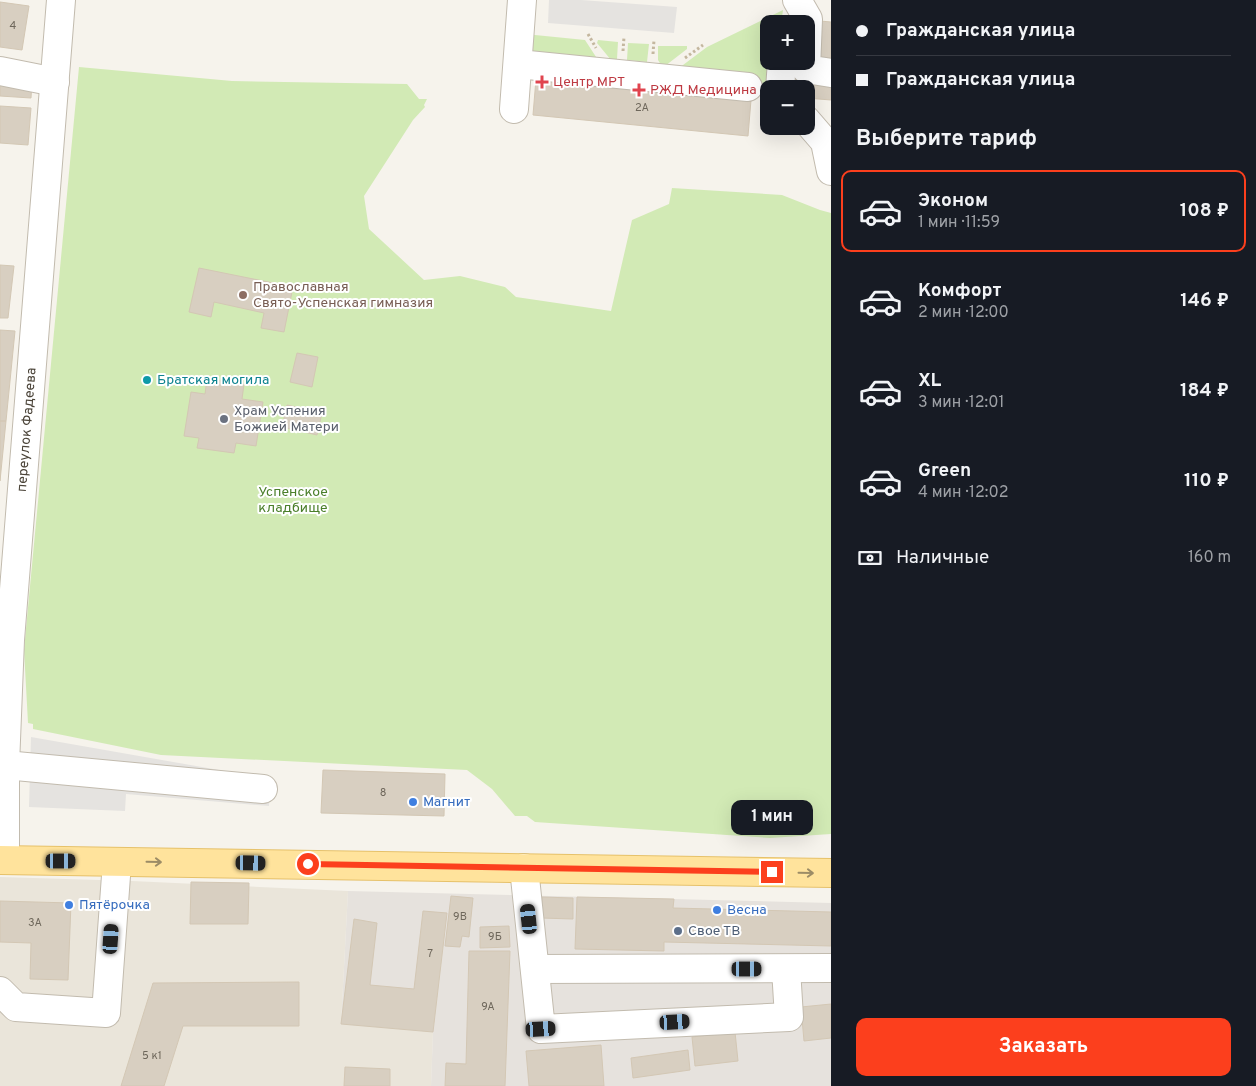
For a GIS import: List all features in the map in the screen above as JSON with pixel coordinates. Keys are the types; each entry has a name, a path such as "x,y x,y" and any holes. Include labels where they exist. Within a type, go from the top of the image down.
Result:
{"main road":[{"path":"3,860 831,873"}],"street":[{"name":"переулок Фадеева","path":"3,860 4,694 61,0"},
{"path":"514,109 522,0"},
{"path":"787,15 789,0"},
{"path":"797,0 808,19 806,69 831,73"},
{"path":"518,64 748,87"},
{"path":"0,71 54,82"},
{"path":"815,129 828,142 831,171"},
{"path":"5,766 263,789"},
{"path":"0,992 16,1007 106,1013 117,862"},
{"path":"524,868 541,1029 789,1017 786,968"},
{"path":"535,969 831,968"}],"shaded area":[{"path":"549,0 581,0 677,7 674,33 548,23"},
{"path":"31,737 270,779 269,806 126,794 125,811 29,807"},
{"path":"0,877 348,891 341,1024 433,1032 431,1086 0,1086"},
{"path":"348,891 831,903 831,1086 431,1086 433,1032 341,1024"}],"green space":[{"path":"783,10 782,15 773,15"},
{"path":"760,21 760,70 771,70 773,80 760,80 760,83 674,76 675,71 707,47"},
{"path":"525,34 585,40 600,63 521,60"},
{"path":"598,40 618,42 617,59 611,60 597,43"},
{"path":"628,43 649,44 647,62 627,60"},
{"path":"658,46 687,46 687,49 665,66 661,65 658,60"},
{"name":"Успенское кладбище","path":"79,67 232,81 407,84 419,99 427,99 425,107 413,120 364,196 369,229 424,280 460,276 505,287 516,297 611,311 632,220 669,204 672,188 782,195 831,213 831,834 770,838 535,822 527,816 515,816 492,789 467,770 161,755 33,729 33,724 28,723 24,650"}],"building":[{"path":"0,2 29,6 22,50 0,47"},
{"path":"820,21 831,22 831,63 815,61"},
{"path":"0,79 32,81 31,98 0,96"},
{"path":"536,79 751,100 748,136 533,115"},
{"path":"815,81 831,82 831,100 815,99"},
{"path":"0,106 31,108 28,145 0,143"},
{"path":"0,265 14,266 8,318 0,318"},
{"path":"199,268 293,287 284,332 261,328 264,313 214,302 211,317 189,312"},
{"path":"0,330 15,331 6,421 0,421"},
{"path":"297,353 318,357 312,387 290,382"},
{"name":"Храм Успения Божией Матери","path":"207,379 244,384 242,399 263,402 256,446 236,443 234,453 197,448 199,438 184,436 191,392 205,394"},
{"path":"287,405 322,413 317,435 282,427"},
{"path":"0,421 6,421 0,481"},
{"path":"323,770 445,774 444,816 321,813"},
{"path":"191,882 249,883 248,924 190,924"},
{"path":"451,896 473,898 469,937 462,936 460,947 445,946"},
{"path":"542,897 573,898 573,919 541,918"},
{"path":"577,897 674,899 673,908 831,912 831,946 664,942 664,951 575,949"},
{"path":"0,901 71,903 68,980 30,979 31,943 0,942"},
{"path":"423,911 447,913 433,1032 341,1024 354,919 377,923 370,985 414,989"},
{"path":"509,926 510,947 480,948 480,927"},
{"path":"469,951 510,951 505,1086 445,1086 446,1063 466,1064"},
{"path":"299,982 299,1026 183,1026 164,1086 121,1086 153,983"},
{"path":"831,1004 831,1038 804,1041 801,1007"},
{"path":"735,1032 738,1061 695,1066 692,1037"},
{"path":"601,1045 604,1086 529,1086 526,1051"},
{"path":"688,1050 690,1070 633,1078 631,1058"},
{"path":"345,1067 390,1069 390,1086 344,1086"}],"place":[{"name":"Центр МРТ","path":"542,82"},
{"name":"РЖД Медицина","path":"639,90"},
{"name":"Православная Свято-Успенская гимназия","path":"243,295"},
{"name":"Братская могила","path":"147,380"},
{"name":"Храм Успения Божией Матери","path":"224,419"},
{"name":"Магнит","path":"413,802"},
{"name":"Пятёрочка","path":"69,905"},
{"name":"Весна","path":"717,910"},
{"name":"Свое ТВ","path":"678,931"}],"route":[{"path":"308,864 772,872"}]}
